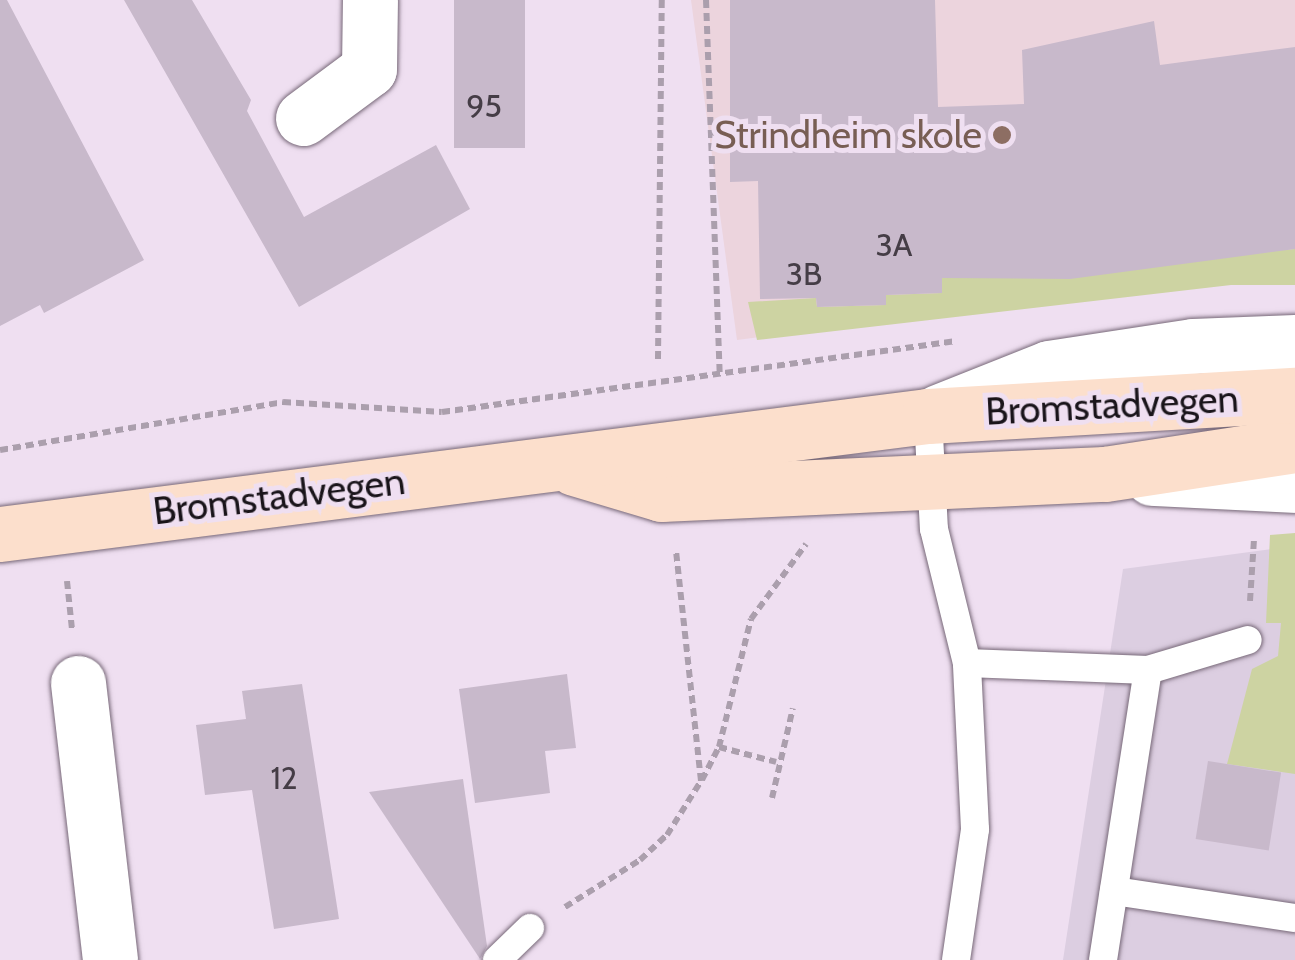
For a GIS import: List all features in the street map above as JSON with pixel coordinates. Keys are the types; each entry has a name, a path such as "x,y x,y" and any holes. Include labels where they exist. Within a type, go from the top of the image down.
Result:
{"main road":[{"name":"Bromstadvegen","path":"0,534 928,416 1295,395"},
{"name":"Bromstadvegen","path":"559,464 660,494 1104,474 1295,445"}],"street":[{"path":"303,118 369,69 370,0"},
{"name":"Bromstadvegen","path":"928,416 1049,368 1193,346 1295,342"},
{"name":"Bromstadvegen","path":"1104,474 1275,502"},
{"path":"78,683 110,960"}],"lane":[{"path":"928,416 934,530 967,662 975,829 956,960"},
{"path":"967,662 1148,670 1248,640"},
{"path":"1104,960 1148,670"},
{"path":"1114,892 1295,918"},
{"path":"497,960 530,928"}],"path":[{"path":"658,359 662,0"},
{"path":"706,0 720,376"},
{"path":"0,450 282,402 442,412 967,339"},
{"path":"1248,640 1275,502"},
{"path":"530,928 640,860 667,835 719,747 751,620 768,588 817,531"},
{"path":"675,539 702,781"},
{"path":"772,798 776,762 793,708"},
{"path":"719,747 776,762"}],"shaded area":[{"name":"Strindheim skole","path":"691,0 1295,0 1295,269 737,340"},
{"path":"1295,546 1295,960 1063,960 1123,569"}],"green space":[{"path":"1295,249 1295,285 1231,285 757,340 748,302 816,298 817,307 885,305 886,295 942,293 942,278"},
{"path":"1295,533 1295,774 1227,764 1252,669 1278,656 1281,623 1266,623 1270,535"}],"building":[{"path":"0,0 7,0 144,260 44,313 40,305 0,326"},
{"path":"124,0 192,0 251,100 247,111 304,217 436,145 470,209 299,307"},
{"path":"454,0 525,0 525,148 454,148"},
{"name":"Strindheim skole","path":"730,0 935,0 938,107 1024,104 1022,50 1154,21 1160,65 1295,47 1295,249 1070,279 942,278 942,293 886,295 886,305 817,307 816,298 760,299 758,181 730,182"},
{"path":"567,674 576,748 545,751 550,793 475,803 459,689"},
{"path":"302,684 339,919 274,929 252,790 205,795 196,725 246,719 242,691"},
{"path":"1208,761 1281,773 1269,851 1196,839"},
{"path":"463,779 487,946 480,959 369,792"}],"place":[{"name":"Strindheim skole","path":"1002,135"}]}
